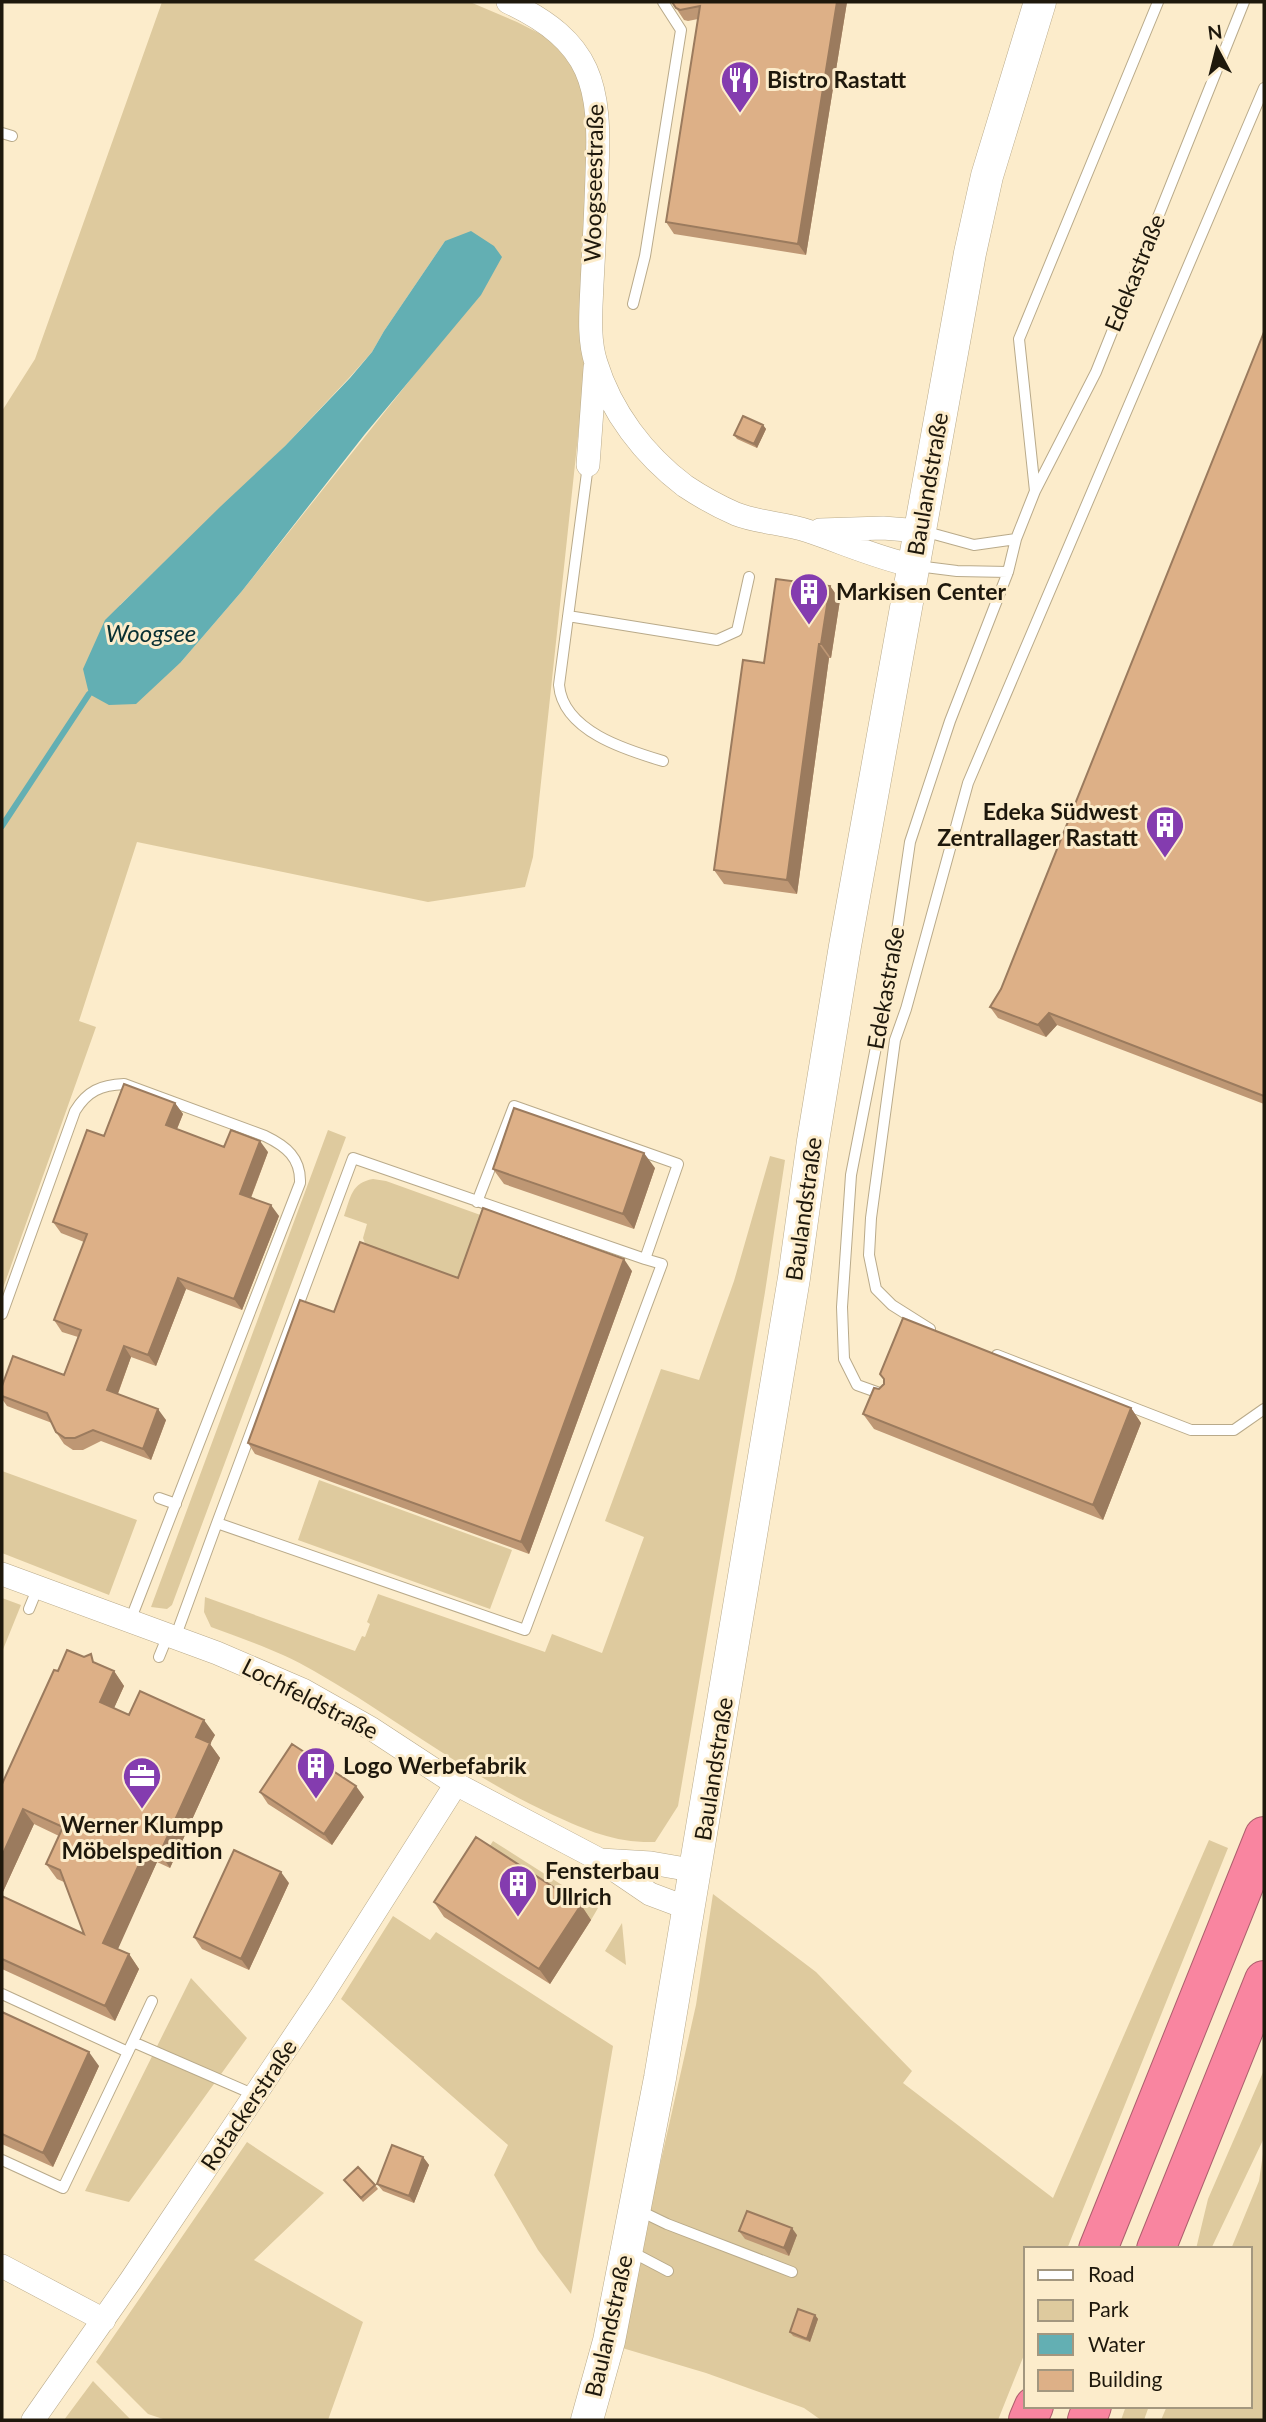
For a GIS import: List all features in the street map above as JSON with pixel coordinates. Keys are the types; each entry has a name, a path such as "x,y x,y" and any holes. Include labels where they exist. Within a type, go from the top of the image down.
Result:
{"highway":[{"path":"1099,2247 1264,1836"},
{"path":"1157,2247 1264,1980"}],"street":[{"name":"Woogseestraße","path":"508,2 538,16 567,40 583,63 595,89 599,132 590,324 595,362 588,465"},
{"name":"Baulandstraße","path":"587,2420 609,2341 636,2209 697,1871 845,946 970,253 987,176 1040,2"},
{"name":"Woogseestraße","path":"595,362 610,399 632,433 656,462 687,487 737,514 806,530 880,558 914,566"},
{"name":"Woogseestraße","path":"806,530 883,528 920,531"},
{"name":"Lochfeldstraße","path":"2,1574 263,1671 303,1690 372,1729 456,1784 600,1860 650,1894 690,1909"},
{"name":"Rotackerstraße","path":"33,2420 104,2320 322,1995 456,1784"},
{"name":"Lochfeldstraße","path":"600,1860 651,1863 697,1871"},
{"path":"2,2266 104,2320"}],"lane":[{"path":"633,304 645,256 681,30 663,2"},
{"path":"1035,491 1019,340 1158,2"},
{"name":"Edekastraße","path":"887,1395 858,1385 845,1359 842,1307 851,1175 892,965 910,842 950,721 1035,491 1096,372 1244,2"},
{"path":"947,1336 922,1326 892,1305 876,1289 869,1255 871,1218 895,1040 906,1009 968,783 1264,88"},
{"path":"588,465 559,685 560,698 571,714 617,747 663,761"},
{"path":"920,531 974,545 1016,539"},
{"path":"914,566 957,571 1007,572"},
{"path":"568,616 717,640 737,631 749,576"},
{"path":"2,1314 75,1111 82,1099 93,1091 107,1085 124,1084 265,1136 282,1144 301,1169 300,1183 130,1621"},
{"path":"477,1202 514,1105 678,1164 645,1259"},
{"path":"159,1657 171,1636 217,1523 353,1158 662,1264 525,1630 217,1523"},
{"path":"986,1351 1191,1430 1234,1430 1264,1409"},
{"path":"159,1498 176,1504"},
{"path":"29,1609 38,1587"},
{"path":"2,1994 255,2095"},
{"path":"2,2160 63,2188 152,2001"},
{"path":"636,2209 667,2224 792,2272"},
{"path":"627,2249 668,2271"}],"green space":[{"path":"162,2 470,2 576,52 595,89 590,324 533,857 525,887 428,902 137,842 79,1021 96,1027 2,1291 2,411 35,359","holes":["445,241 418,370 242,591 181,662 120,605 285,446 349,378 372,352"]},
{"path":"328,1130 346,1137 172,1605 167,1609 151,1607"},
{"path":"770,1156 785,1160 765,1292 678,1806 655,1842 602,1835 521,1800 302,1664 211,1627 204,1612 205,1597 355,1651 362,1636 365,1637 370,1624 367,1622 378,1594 545,1652 552,1634 602,1653 644,1537 605,1521 661,1369 699,1380 734,1281"},
{"path":"373,1179 386,1181 486,1217 461,1284 367,1249 363,1238 367,1224 344,1216 356,1187"},
{"path":"2,1471 137,1520 109,1595 2,1553"},
{"path":"319,1480 512,1550 490,1609 298,1540"},
{"path":"2,1598 21,1605 2,1652"},
{"path":"1209,1840 1228,1848 1068,2247 1024,2247 1024,2355 998,2420 821,2420 804,2408 706,2373 619,2347 696,2005 713,1894 816,1972 912,2071 903,2083 1053,2198"},
{"path":"493,1841 598,1908 591,1920 486,1852"},
{"path":"393,1916 430,1940 436,1932 613,2046 571,2294 538,2250 494,2175 508,2145 341,1999"},
{"path":"622,1923 626,1965 605,1951"},
{"path":"191,1978 247,2038 129,2202 85,2191"},
{"path":"1264,2070 1264,2138 1212,2247 1196,2247 1208,2199"},
{"path":"247,2142 324,2193 254,2260 363,2322 328,2420 166,2420 148,2414 96,2362"},
{"path":"1264,2147 1264,2420 1161,2420 1166,2408 1252,2408 1252,2247 1232,2247 1259,2181"},
{"path":"93,2381 131,2420 64,2420"},
{"path":"1125,2408 1148,2408 1144,2420 1121,2420"}],"water":[{"name":"Woogsee","path":"471,231 494,246 502,257 481,295 365,434 242,591 181,662 136,704 109,705 89,694 83,669 105,620 285,446 350,378 372,352 445,241"}],"building":[{"path":"672,2 837,2 798,244 666,222 700,6 680,10"},
{"name":"Edeka Südwest Zentrallager Rastatt","path":"1264,332 1264,1096 1049,1013 1038,1025 990,1007 1001,989"},
{"path":"743,416 763,425 754,444 734,435"},
{"path":"776,579 830,586 819,644 787,880 714,870 743,660 764,663"},
{"path":"124,1084 175,1103 166,1125 224,1147 231,1130 260,1141 240,1194 271,1205 234,1299 178,1278 148,1355 124,1346 107,1390 158,1409 143,1449 93,1430 75,1438 65,1438 56,1432 47,1413 2,1396 2,1386 13,1356 64,1375 81,1330 54,1320 87,1234 53,1222 87,1130 104,1136"},
{"path":"514,1108 644,1153 623,1214 493,1169"},
{"path":"483,1208 624,1259 521,1542 248,1443 300,1300 334,1312 360,1242 458,1278"},
{"path":"903,1318 1131,1408 1093,1505 863,1414 874,1388 879,1389 884,1384 880,1374"},
{"path":"67,1650 84,1657 91,1654 93,1662 114,1671 100,1702 129,1715 140,1691 204,1720 196,1737 210,1743 160,1853 147,1847 103,1943 129,1954 105,2006 2,1959 2,1896 84,1934 60,1870 46,1864 63,1827 23,1809 2,1856 2,1784 54,1670 58,1671"},
{"name":"Logo Werbefabrik","path":"292,1744 356,1786 324,1834 260,1792"},
{"name":"Fensterbau Ullrich","path":"476,1837 581,1905 539,1969 434,1902"},
{"path":"234,1850 281,1872 241,1959 194,1937"},
{"path":"2,2012 89,2052 43,2153 2,2134"},
{"path":"392,2145 423,2157 409,2196 377,2184"},
{"path":"358,2167 375,2185 361,2198 344,2180"},
{"path":"747,2211 792,2228 784,2248 739,2231"},
{"path":"798,2309 815,2315 807,2339 790,2332"}],"waterway":[{"path":"2,826 89,694"}],"place":[{"name":"Bistro Rastatt","path":"740,114"},
{"name":"Markisen Center","path":"809,626"},
{"name":"Edeka Südwest Zentrallager Rastatt","path":"1165,859"},
{"name":"Logo Werbefabrik","path":"316,1800"},
{"name":"Werner Klumpp Möbelspedition","path":"142,1810"},
{"name":"Fensterbau Ullrich","path":"518,1918"}]}
